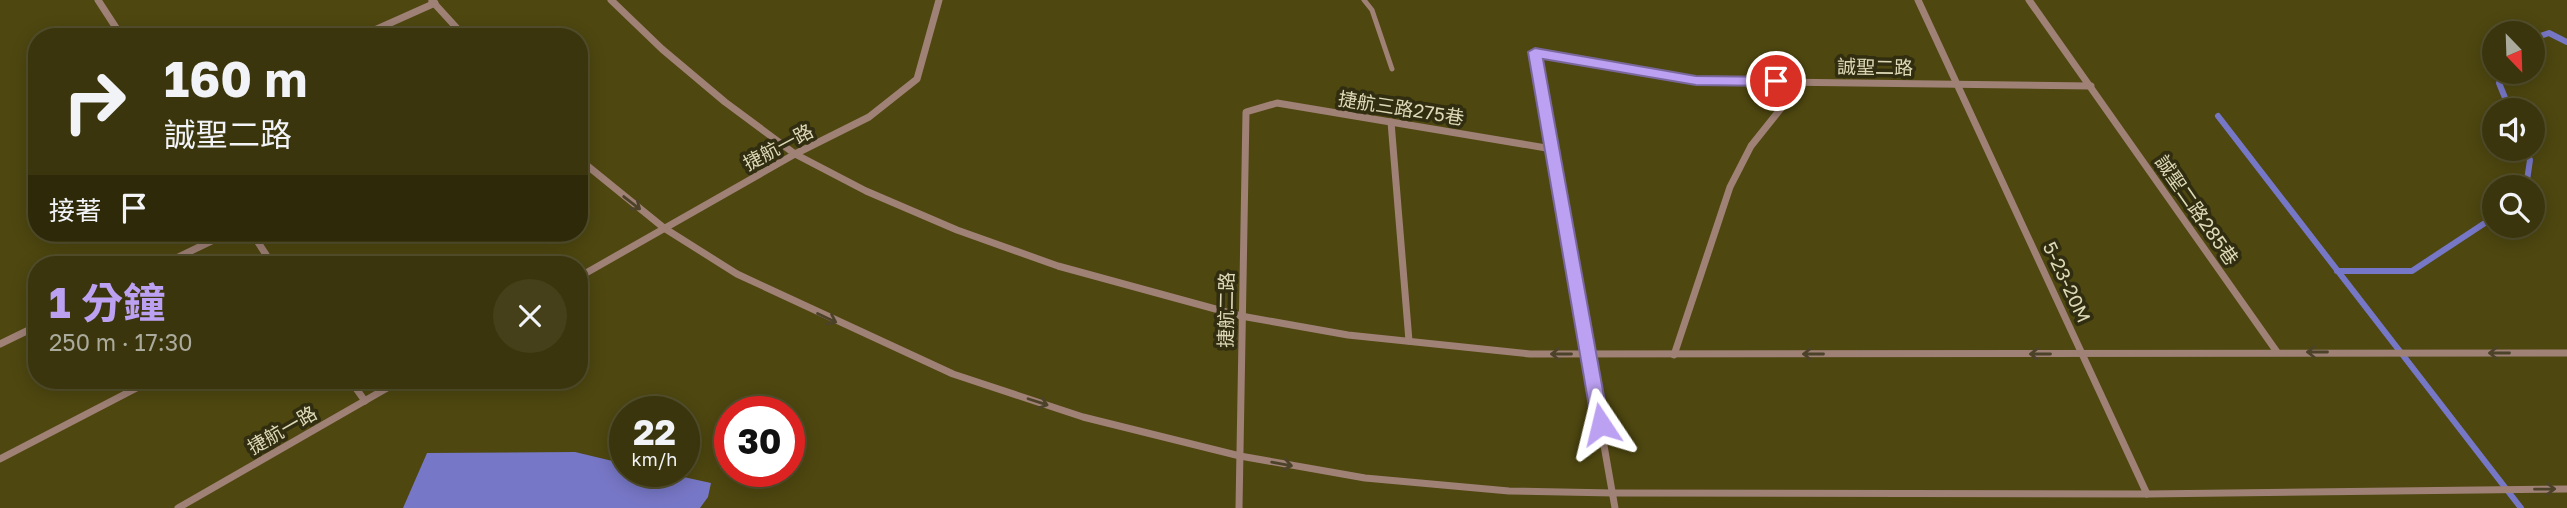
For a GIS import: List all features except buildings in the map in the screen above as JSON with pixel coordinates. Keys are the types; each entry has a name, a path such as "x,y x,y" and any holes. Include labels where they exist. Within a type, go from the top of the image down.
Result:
{"street":[{"path":"99,0 116,28"},
{"path":"611,0 725,102 796,154 866,191 957,230 1058,266 1241,316 1348,335 1530,354 2567,354"},
{"name":"捷航一路","path":"588,272 796,154 869,117 916,79 939,0"},
{"name":"5-23-20M","path":"1918,0 2147,494"},
{"name":"誠聖二路285巷","path":"2029,0 2277,352"},
{"path":"378,28 433,1 457,28"},
{"name":"誠聖二路","path":"1552,149 1535,52 1696,80 2091,86"},
{"path":"1674,355 1730,187 1751,146 1802,82"},
{"name":"捷航三路275巷","path":"1246,111 1277,103 1552,149"},
{"name":"捷航二路","path":"1239,508 1246,111"},
{"path":"1391,122 1409,341"},
{"path":"1552,149 1615,508"},
{"path":"588,166 664,228 737,274 953,374 1083,416 1240,456 1365,478 1508,491 1613,493 2147,494 2567,489"},
{"path":"181,256 209,242"},
{"path":"0,344 28,330"},
{"path":"0,459 135,389"},
{"path":"356,389 365,401"},
{"name":"捷航一路","path":"178,508 386,389"}],"lane":[{"path":"1364,0 1372,10 1392,69"}],"shaded area":[{"path":"575,452 609,460 609,487 700,487 700,481 711,483 708,497 700,508 403,508 427,453"}],"waterway":[{"path":"2545,34 2549,33 2567,42"},
{"path":"2499,84 2505,98"},
{"path":"2218,116 2338,271"},
{"path":"2528,175 2530,161"},
{"path":"2338,271 2412,271 2482,225"},
{"path":"2338,271 2521,508"}],"route":[{"path":"1601,424 1535,52 1696,80 1776,81"}]}
